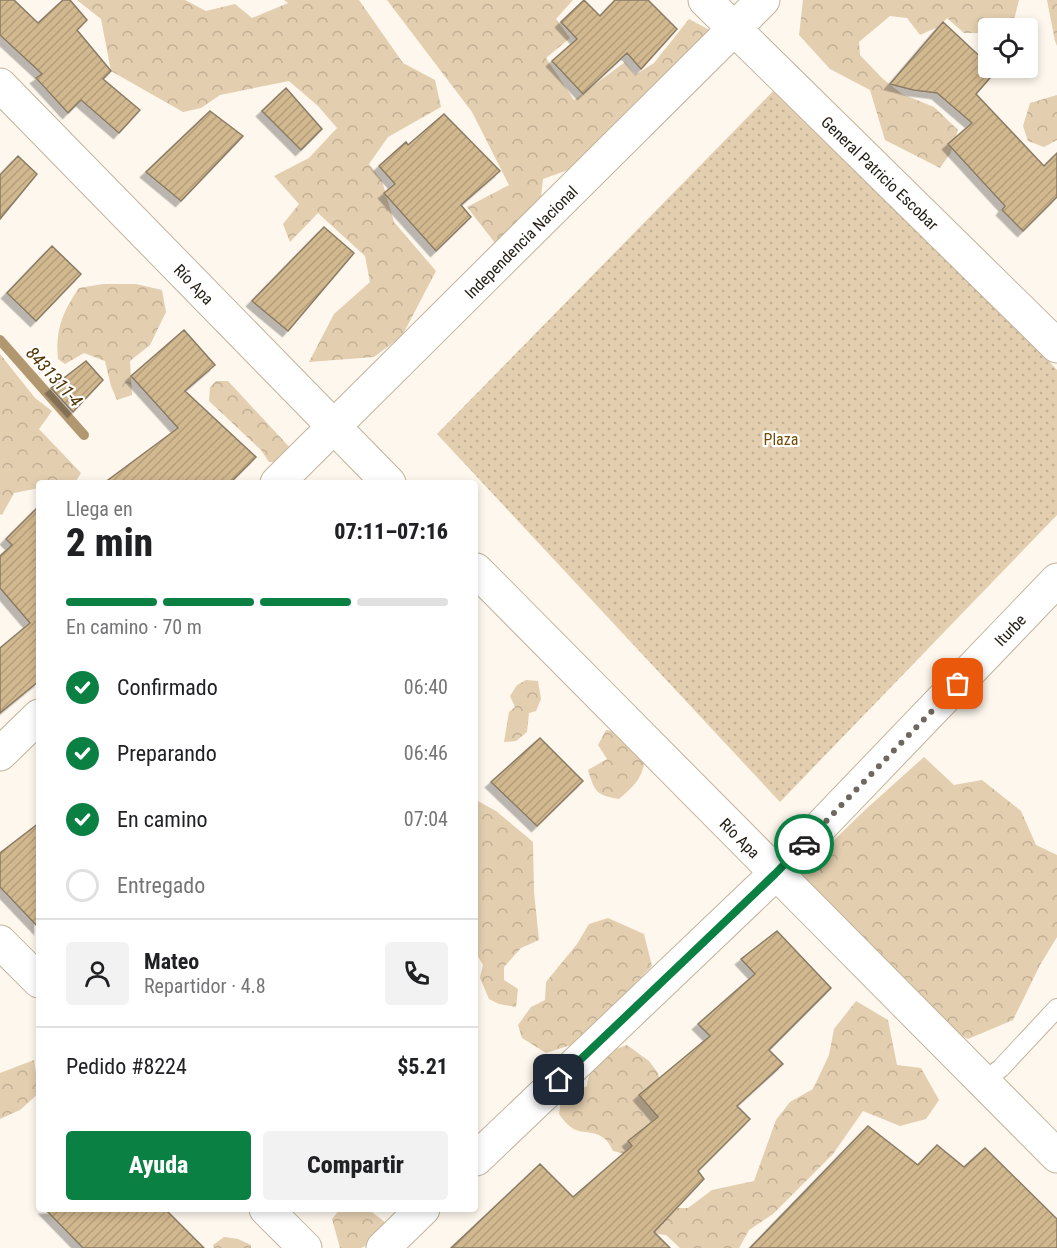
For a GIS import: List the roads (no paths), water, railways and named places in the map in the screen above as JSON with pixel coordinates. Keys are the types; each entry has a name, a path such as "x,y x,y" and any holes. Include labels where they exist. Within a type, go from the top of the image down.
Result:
{"street":[{"name":"General Patricio Escobar","path":"705,0 1057,346"},
{"name":"Independencia Nacional","path":"280,480 764,0"},
{"name":"Río Apa","path":"0,85 386,480"},
{"name":"Río Apa","path":"478,572 1057,1156"},
{"name":"Iturbe","path":"478,1157 775,874 1057,580"},
{"path":"0,754 36,719"},
{"path":"0,942 36,978"},
{"path":"269,1212 305,1248"},
{"path":"382,1248 420,1212"}],"lane":[{"path":"983,1082 1000,1068 1057,1008"}],"waterway":[{"name":"8431311-4","path":"0,340 84,435"}],"park label":[{"name":"Plaza","path":"781,439"}]}
